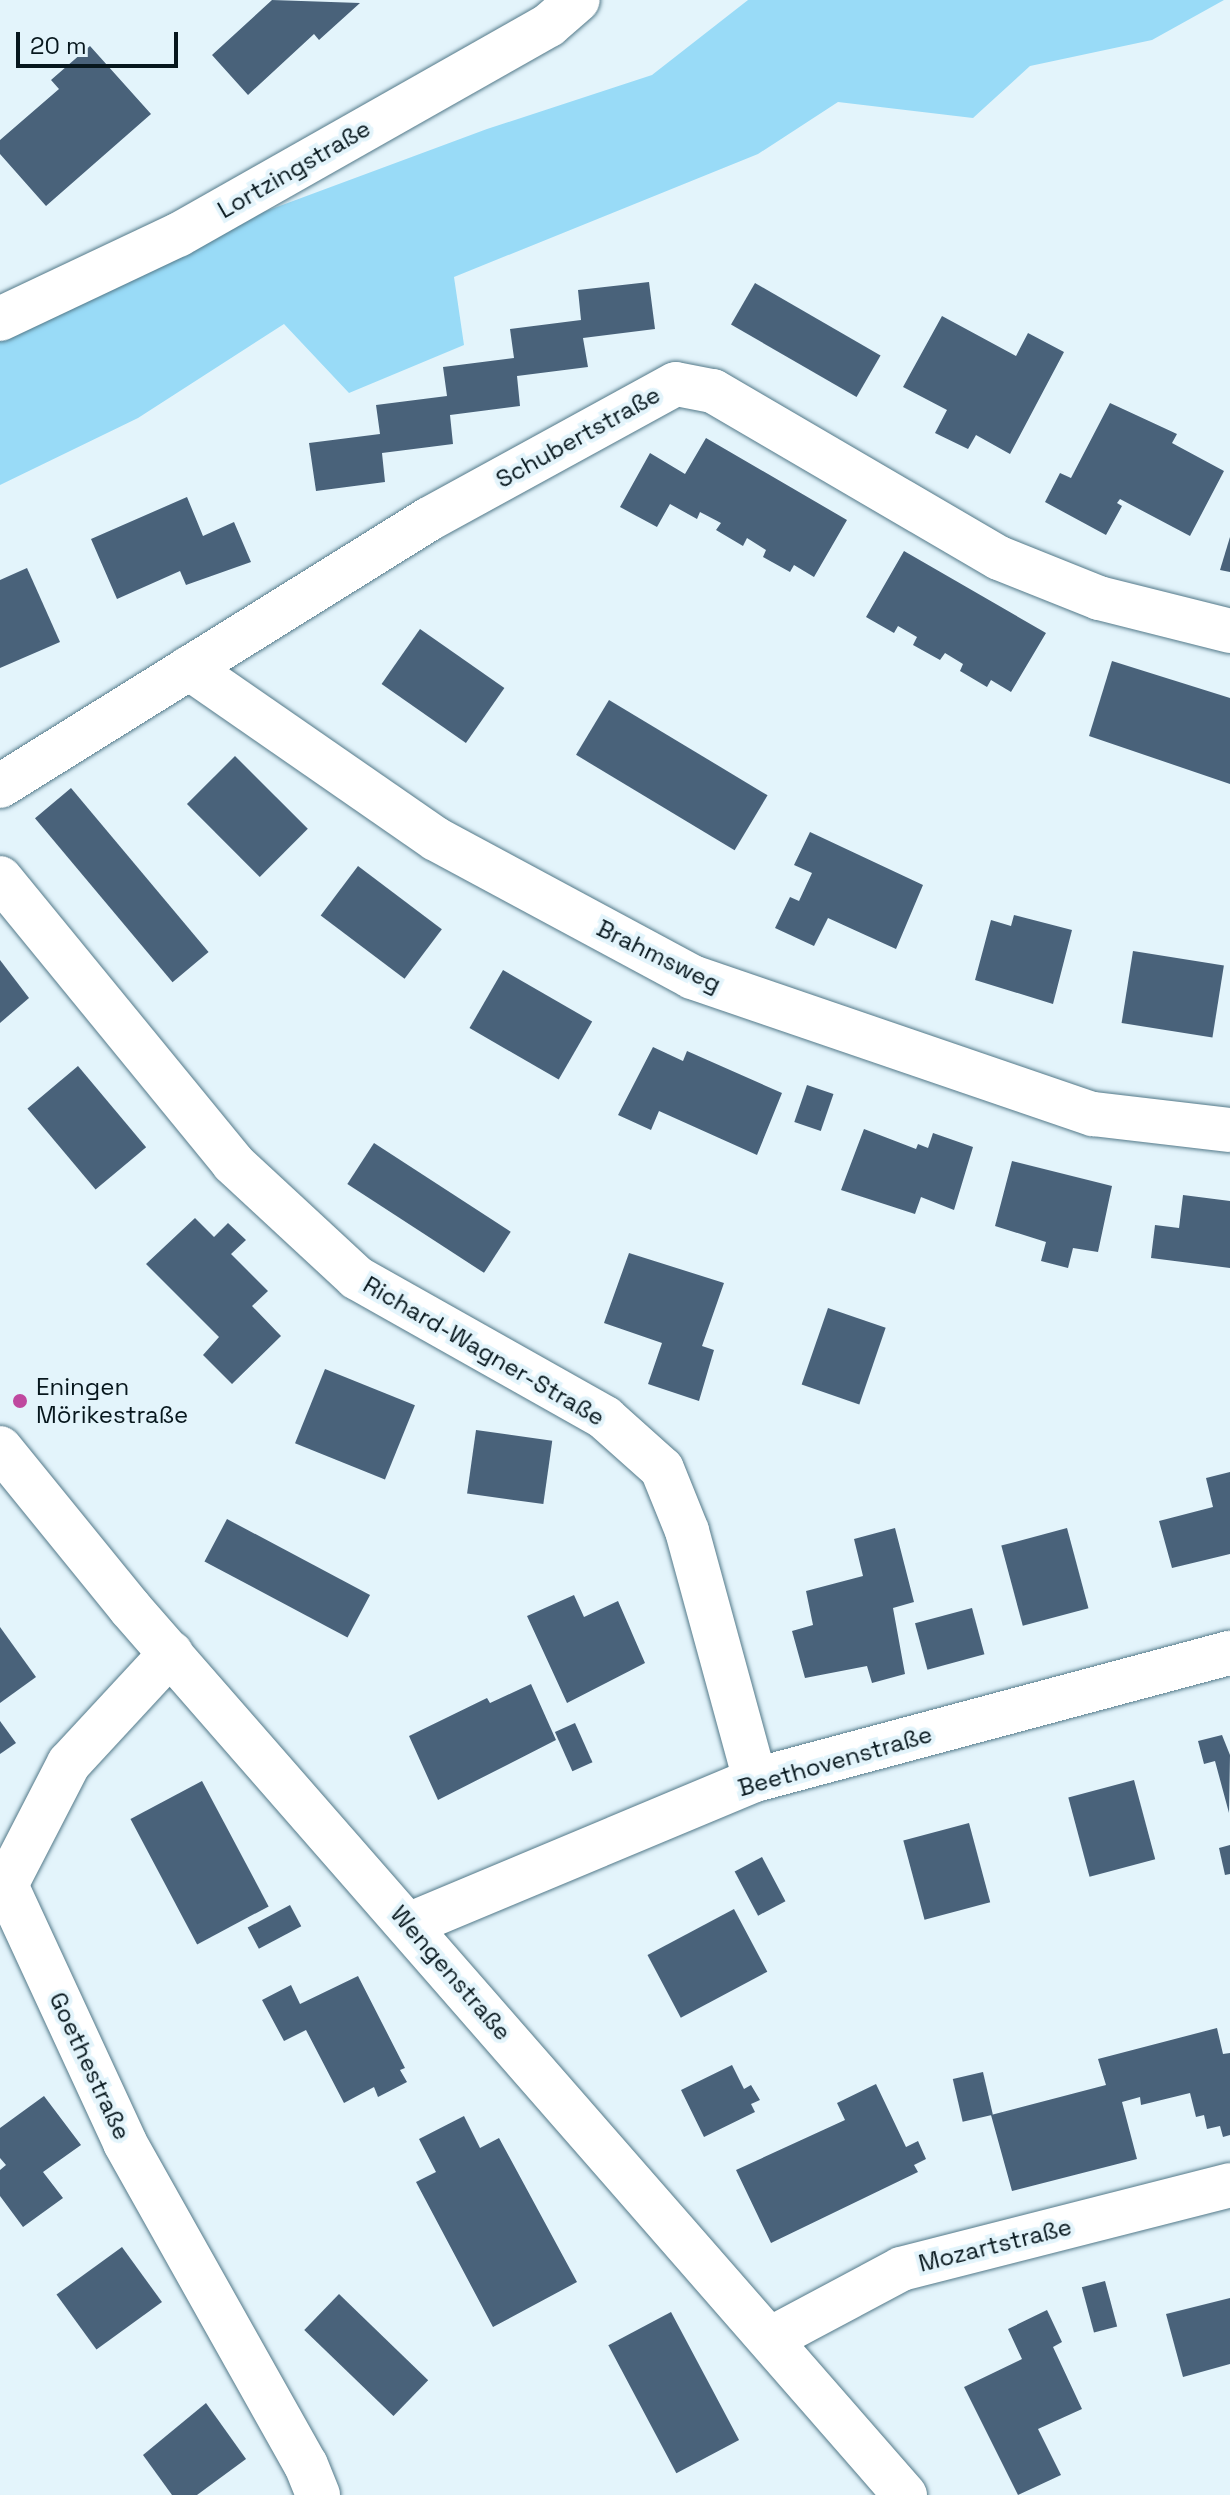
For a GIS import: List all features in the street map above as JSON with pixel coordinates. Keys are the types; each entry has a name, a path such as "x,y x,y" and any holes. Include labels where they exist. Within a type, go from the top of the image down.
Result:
{"street":[{"name":"Lortzingstraße","path":"0,319 178,235 549,25 578,0"},
{"name":"Schubertstraße","path":"0,786 429,519 676,384 713,391 999,558 1099,598 1230,631"},
{"name":"Brahmsweg","path":"189,668 436,839 692,977 1093,1114 1230,1130"},
{"name":"Richard-Wagner-Straße","path":"0,878 233,1163 357,1278 605,1418 662,1469 687,1531 755,1780"},
{"name":"Wengenstraße","path":"0,1448 171,1653 772,2338 905,2495"},
{"name":"Goethestraße","path":"171,1653 69,1763 6,1885 125,2143 306,2465 318,2495"},
{"name":"Beethovenstraße","path":"408,1925 755,1780 1230,1653"},
{"name":"Mozartstraße","path":"772,2338 901,2269 1230,2185"}],"shaded area":[{"path":"748,0 1224,0 1152,40 1030,66 973,118 838,102 758,154 454,277 464,345 349,393 284,324 138,418 0,485 0,329 183,242 487,129 652,75"}],"building":[{"path":"272,0 360,3 319,40 314,34 248,95 212,55"},
{"path":"90,46 151,114 46,206 0,154 0,140 59,89 51,80"},
{"path":"649,282 655,329 583,338 588,367 517,376 520,406 450,415 453,444 382,453 385,482 316,491 309,443 380,434 376,405 447,396 443,367 514,358 510,329 581,320 578,290"},
{"path":"755,283 881,356 857,397 731,325"},
{"path":"942,316 1016,356 1028,333 1064,352 1010,454 976,435 968,449 935,433 947,410 903,387"},
{"path":"1110,403 1177,434 1172,443 1224,471 1190,536 1120,499 1117,503 1122,506 1106,535 1045,502 1060,473 1071,478"},
{"path":"706,438 847,520 814,577 794,565 790,572 763,557 766,550 747,538 743,546 716,530 721,523 700,512 697,519 670,504 657,527 620,507 650,453 685,474"},
{"path":"187,497 203,536 234,522 251,562 186,585 180,571 117,599 91,539"},
{"path":"1230,537 1230,572 1220,570"},
{"path":"904,551 1046,633 1011,692 991,680 987,687 960,671 963,664 945,653 940,660 913,645 917,637 898,626 894,633 866,617"},
{"path":"27,568 60,642 0,668 0,580"},
{"path":"420,629 504,688 466,743 382,684"},
{"path":"1112,661 1230,698 1230,784 1089,736"},
{"path":"609,700 768,795 735,850 576,755"},
{"path":"235,756 308,829 260,877 187,804"},
{"path":"71,788 209,952 173,982 35,818"},
{"path":"810,832 923,885 896,949 828,918 814,946 775,928 790,897 799,901 812,873 794,865"},
{"path":"358,866 442,929 405,979 321,916"},
{"path":"1014,915 1072,930 1053,1004 975,980 991,920 1011,926"},
{"path":"1133,951 1224,965 1212,1037 1122,1023"},
{"path":"0,960 29,998 0,1023"},
{"path":"503,970 592,1022 559,1080 470,1028"},
{"path":"653,1047 683,1061 687,1051 782,1093 757,1155 659,1111 651,1130 618,1115"},
{"path":"78,1066 146,1147 96,1190 27,1108"},
{"path":"807,1085 833,1094 821,1131 794,1122"},
{"path":"864,1129 916,1149 918,1144 928,1148 933,1133 973,1147 954,1210 921,1197 915,1214 841,1190"},
{"path":"374,1143 511,1232 484,1273 347,1184"},
{"path":"1012,1161 1112,1186 1098,1252 1073,1248 1068,1268 1041,1261 1046,1242 995,1226"},
{"path":"1183,1195 1230,1201 1230,1268 1151,1258 1155,1225 1179,1228"},
{"path":"195,1218 214,1237 228,1223 246,1240 231,1254 268,1291 252,1306 281,1336 232,1384 203,1355 219,1337 146,1264"},
{"path":"629,1253 724,1283 702,1346 714,1350 699,1401 648,1384 662,1343 604,1323"},
{"path":"828,1308 886,1328 859,1404 802,1385"},
{"path":"325,1369 415,1405 385,1480 295,1443"},
{"path":"476,1430 552,1441 543,1504 467,1493"},
{"path":"1230,1472 1230,1554 1172,1568 1159,1521 1213,1507 1206,1478"},
{"path":"227,1519 370,1595 348,1637 204,1561"},
{"path":"895,1528 914,1602 893,1608 905,1674 872,1683 867,1666 805,1678 792,1631 813,1625 806,1591 863,1576 854,1539"},
{"path":"1067,1528 1088,1608 1023,1626 1001,1546"},
{"path":"574,1595 584,1617 618,1601 645,1663 567,1703 527,1616"},
{"path":"972,1608 984,1654 927,1670 915,1623"},
{"path":"0,1627 36,1677 0,1703"},
{"path":"531,1684 556,1740 438,1800 409,1736 487,1698 490,1703"},
{"path":"0,1721 16,1743 0,1754"},
{"path":"575,1723 592,1762 572,1771 555,1732"},
{"path":"1222,1735 1230,1755 1229,1813 1215,1761 1204,1764 1198,1741"},
{"path":"1134,1780 1155,1859 1090,1877 1068,1798"},
{"path":"202,1781 269,1906 197,1944 130,1819"},
{"path":"969,1823 990,1902 925,1920 903,1841"},
{"path":"1230,1845 1230,1874 1225,1875 1219,1848"},
{"path":"762,1857 785,1901 758,1916 735,1872"},
{"path":"290,1905 301,1926 259,1949 248,1928"},
{"path":"734,1909 767,1972 681,2018 647,1955"},
{"path":"358,1976 405,2068 400,2070 407,2082 378,2097 374,2087 344,2103 306,2030 284,2041 262,2000 291,1985 300,2004"},
{"path":"1217,2028 1223,2054 1230,2053 1230,2135 1223,2137 1220,2126 1207,2129 1204,2115 1196,2117 1190,2093 1141,2105 1140,2097 1122,2102 1137,2159 1012,2191 991,2115 1106,2085 1098,2059"},
{"path":"732,2065 744,2089 751,2085 760,2100 751,2104 755,2112 704,2137 681,2090"},
{"path":"983,2072 993,2115 963,2122 953,2079"},
{"path":"876,2084 906,2147 918,2141 926,2159 914,2165 918,2172 771,2243 736,2170 845,2120 837,2103"},
{"path":"44,2096 81,2145 43,2172 63,2198 23,2227 0,2196 0,2170 6,2165 0,2158 0,2128"},
{"path":"464,2116 480,2148 499,2138 577,2282 493,2327 416,2182 436,2172 419,2139"},
{"path":"122,2247 162,2302 96,2350 56,2295"},
{"path":"1105,2281 1117,2326 1094,2333 1082,2287"},
{"path":"339,2294 428,2380 393,2416 304,2330"},
{"path":"1230,2298 1230,2364 1183,2377 1166,2314"},
{"path":"1047,2310 1062,2342 1053,2347 1082,2409 1038,2429 1061,2475 1018,2495 964,2387 1022,2359 1008,2329"},
{"path":"671,2312 739,2440 676,2473 608,2345"},
{"path":"206,2403 246,2459 197,2495 172,2495 143,2455"}],"place":[{"name":"Eningen Mörikestraße","path":"20,1401"}]}
